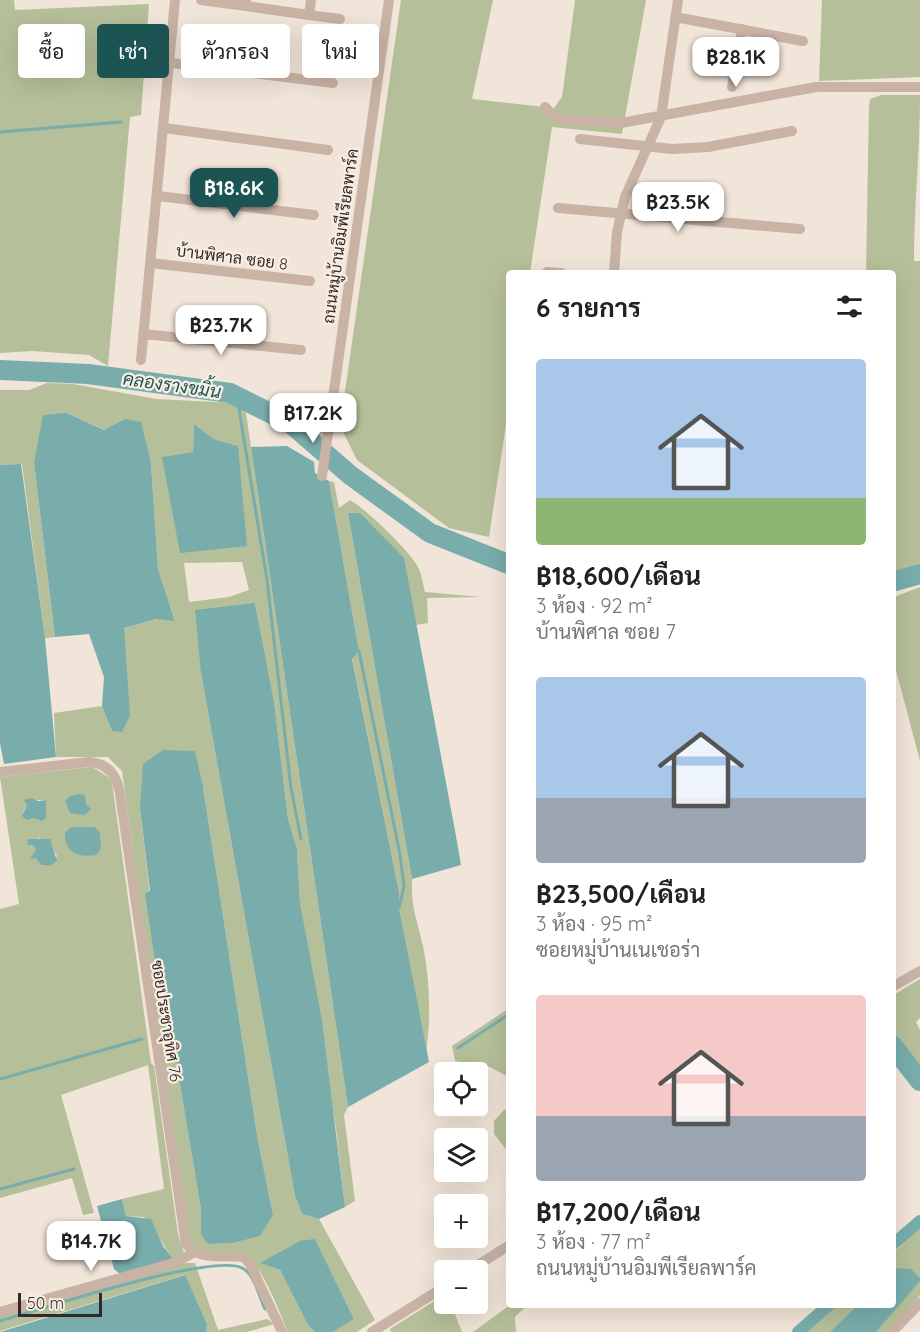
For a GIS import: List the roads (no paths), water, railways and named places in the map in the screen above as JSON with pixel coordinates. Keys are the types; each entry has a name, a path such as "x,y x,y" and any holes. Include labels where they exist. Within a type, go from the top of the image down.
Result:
{"street":[{"path":"141,360 171,63 175,0"},
{"path":"201,0 246,3 340,19"},
{"path":"309,15 311,0"},
{"name":"ถนนหมู่บ้านอิมพีเรียลพาร์ค","path":"322,476 389,0"},
{"path":"614,270 620,213 661,117 678,0"},
{"path":"675,17 803,41"},
{"path":"732,87 742,29"},
{"path":"171,63 333,83"},
{"path":"545,107 557,119 589,123 621,123 816,87 920,87"},
{"path":"164,128 328,150"},
{"path":"580,139 672,149 708,147 792,131"},
{"path":"158,196 314,214"},
{"path":"558,208 800,229"},
{"name":"บ้านพิศาล ซอย 8","path":"150,263 310,281"},
{"path":"144,334 301,350"},
{"name":"ซอยประชาอุทิศ 76","path":"0,772 89,762 102,764 115,777 120,794 181,1218 186,1244 193,1252"},
{"path":"896,985 920,971"},
{"path":"486,1260 506,1247"},
{"path":"0,1312 177,1262 193,1252 206,1256 244,1257 250,1264 282,1332"},
{"path":"372,1332 434,1293"},
{"path":"892,1332 920,1303"}],"water":[{"path":"67,413 104,430 125,419 141,422 151,463 158,569 175,621 157,619 124,628 130,716 122,732 112,731 102,706 104,677 89,634 55,637 34,463 43,415"},
{"path":"194,424 214,439 238,446 247,546 180,553 162,457 193,452"},
{"path":"287,446 314,462 315,473 329,481 359,651 352,659 399,892 399,908 429,1062 348,1107 251,447"},
{"path":"21,464 45,638 56,757 4,764 0,743 0,465"},
{"path":"348,513 360,513 404,558 456,836 461,865 412,879"},
{"path":"255,603 274,701 288,819 297,849 300,903 322,1021 345,1207 319,1219 302,1214 295,1196 201,673 195,610"},
{"path":"163,750 195,751 203,787 258,1141 273,1215 260,1236 232,1243 208,1244 201,1235 201,1209 174,1049 164,1020 145,894 150,891 140,808 143,764"},
{"path":"85,795 86,804 91,809 85,815 70,813 65,801 70,796"},
{"path":"32,798 38,801 46,800 46,818 42,821 34,818 27,820 22,816 27,805 24,800"},
{"path":"71,827 95,827 100,833 101,848 96,855 83,856 70,849 65,833"},
{"path":"28,839 50,839 57,861 50,866 41,865 35,858 30,859 36,850 33,845 27,845"},
{"path":"122,1199 126,1216 151,1219 163,1246 173,1259 120,1274 114,1269 97,1206"},
{"path":"315,1239 354,1319 333,1332 315,1332 308,1325 280,1270 260,1263 300,1241"},
{"path":"896,1268 911,1269 920,1278 920,1281 876,1332 830,1332 855,1308 896,1308"},
{"path":"185,1275 207,1324 206,1332 0,1332"}],"waterway":[{"path":"0,132 121,122"},
{"name":"คลองรางขมิ้น","path":"0,370 88,374 230,393 290,423 350,475 430,533 506,563"},
{"path":"237,397 267,580 291,788 301,839"},
{"name":"คลองรางขมิ้น","path":"896,581 920,574"},
{"path":"359,651 400,855 404,886 399,908"},
{"path":"458,1048 506,1016"},
{"path":"0,1079 142,1039"},
{"path":"896,1050 920,1081"},
{"path":"0,1189 74,1169"},
{"path":"896,1242 920,1221"},
{"path":"0,1321 166,1274 228,1265 248,1272 265,1309"},
{"path":"798,1332 826,1308"}]}
